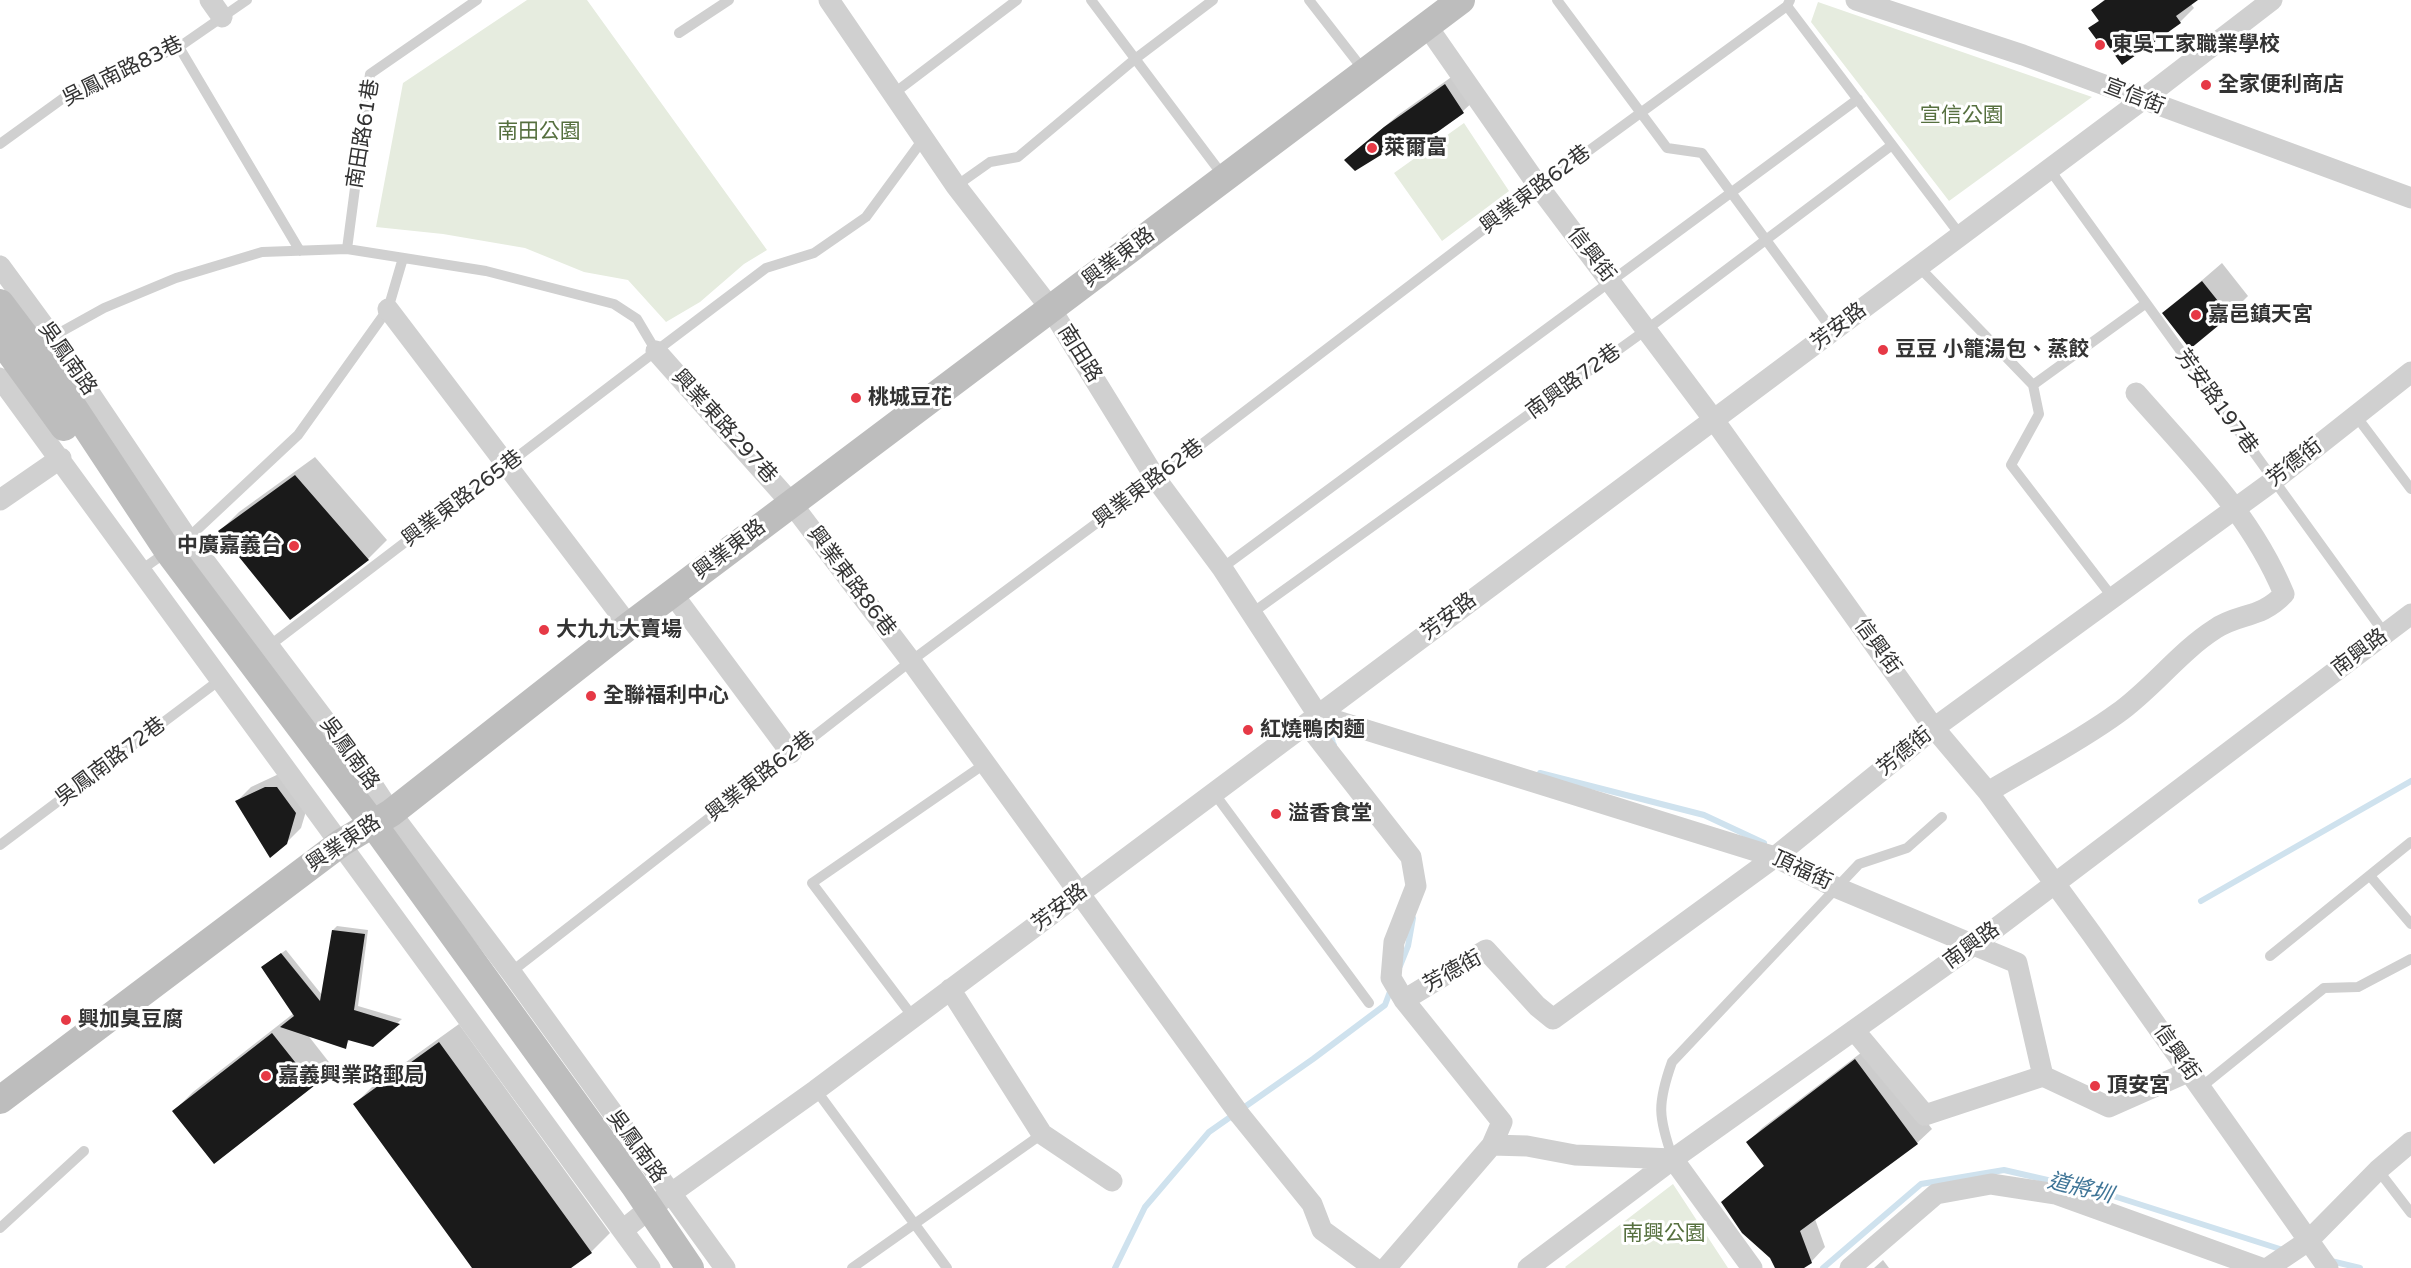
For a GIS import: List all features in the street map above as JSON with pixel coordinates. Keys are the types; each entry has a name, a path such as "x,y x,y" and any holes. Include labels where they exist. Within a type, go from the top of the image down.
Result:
{"street":[{"path":"210,0 222,17"},
{"name":"興業東路","path":"0,1100 366,828 672,593 1461,0"},
{"name":"宣信街","path":"1857,0 2023,54 2411,198"},
{"name":"芳安路","path":"645,1212 816,1090 2050,170 2272,0"},
{"name":"南田路","path":"831,1 956,186 1051,309 1156,479 1222,568 1252,613 1312,720 1411,857 1416,886 1394,942 1391,978 1404,1000 1502,1122 1492,1145"},
{"name":"信興街","path":"1427,26 1539,187 1612,281 1714,420 1934,728 1988,792 2194,1080 2295,1253 2328,1268"},
{"name":"吳鳳南路","path":"2,283 17,354 61,458 228,613 269,646 364,772 366,828"},
{"path":"388,309 629,626"},
{"name":"興業東路297巷","path":"656,351 792,504"},
{"name":"吳鳳南路","path":"17,354 645,1212 690,1268"},
{"name":"芳德街","path":"1404,1000 1486,950 1537,1006 1553,1019 1775,857 1934,728 2273,481 2411,372"},
{"path":"1988,792 2118,713 2194,644 2217,627 2253,616 2284,594 2272,565 2236,507 2136,393"},
{"path":"0,500 61,458"},
{"name":"興業東路86巷","path":"792,504 911,661 1240,1115 1312,1204 1322,1230 1374,1268"},
{"name":"吳鳳南路","path":"164,554 221,679 511,972 678,1268"},
{"path":"672,593 791,753"},
{"name":"吳鳳南路","path":"228,613 366,828 645,1212 725,1268"},
{"name":"南興路","path":"1528,1268 1673,1159 1976,944 2411,614"},
{"name":"頂福街","path":"1312,720 1775,857 1835,887 2017,963 2043,1076"},
{"path":"950,989 1042,1134 1112,1181"},
{"path":"1854,1030 1925,1115 2043,1076 2109,1107 2194,1080"},
{"path":"2295,1253 2378,1170 2411,1142"},
{"path":"1386,1268 1492,1145 1527,1146 1575,1155 1673,1159 1752,1268"},
{"path":"1850,1268 1936,1194 1991,1184 2056,1194 2260,1268"},
{"name":"吳鳳南路","path":"645,1212 650,1268"}],"lane":[{"name":"吳鳳南路83巷","path":"0,144 69,94 179,47 247,0"},
{"name":"南田路61巷","path":"347,249 370,74 477,0"},
{"path":"679,33 729,0"},
{"path":"893,94 1017,0"},
{"path":"1091,0 1225,178"},
{"path":"956,186 990,162 1018,157 1135,58 1213,0"},
{"path":"1309,0 1365,72"},
{"path":"1557,0 1667,148 1702,153 1833,332"},
{"path":"1789,3 1892,146 1961,236"},
{"name":"興業東路62巷","path":"511,972 911,661 1156,479 1539,187 1789,3"},
{"path":"179,47 300,251"},
{"path":"1222,568 1858,99"},
{"name":"興業東路265巷","path":"269,646 766,268 814,253 866,216 924,138"},
{"name":"南興路72巷","path":"1252,613 1646,330 1892,146"},
{"name":"芳安路197巷","path":"2050,170 2385,634"},
{"path":"17,354 104,308 176,278 262,252 347,249 486,271 614,304 637,319 656,351"},
{"path":"164,554 298,435 388,309 403,258"},
{"path":"1919,267 2033,385 2039,414 2011,465 2113,598"},
{"path":"2033,385 2145,304"},
{"path":"2356,416 2411,489"},
{"name":"吳鳳南路72巷","path":"0,845 221,679"},
{"path":"913,1017 812,884 986,764"},
{"path":"1214,793 1369,1003"},
{"path":"1673,1159 1660,1124 1661,1100 1672,1062 1859,864 1907,848 1942,817"},
{"path":"2270,956 2411,842"},
{"path":"2370,876 2411,924"},
{"path":"2194,1080 2324,988 2358,987 2411,959"},
{"path":"816,1090 947,1268"},
{"path":"852,1268 1042,1134"},
{"path":"0,1228 84,1151"},
{"path":"2378,1170 2411,1213"}],"green space":[{"name":"南田公園","path":"527,0 587,0 767,250 744,264 700,302 666,322 628,280 584,272 525,248 443,234 376,227 403,83"},
{"name":"宣信公園","path":"1818,2 2092,97 1949,201 1811,22"},
{"path":"1464,123 1509,191 1442,241 1394,173"},
{"name":"南興公園","path":"1673,1184 1728,1268 1565,1267"}],"building":[{"path":"2105,0 2198,0 2176,16 2181,23 2122,65 2104,40 2099,43 2088,28 2099,21 2091,10"},
{"path":"1445,84 1464,113 1408,153 1394,138 1381,155 1355,171 1344,160 1384,127"},
{"name":"嘉邑鎮天宮","path":"2202,281 2230,316 2190,349 2162,313"},
{"name":"中廣嘉義台","path":"295,475 369,560 290,620 218,531"},
{"path":"265,787 277,787 296,813 287,844 270,858 235,801"},
{"path":"332,930 365,934 354,1010 400,1024 373,1047 348,1040 346,1049 280,1027 294,1016 261,967 281,953 320,1001"},
{"path":"272,1033 314,1086 214,1164 172,1111"},
{"path":"439,1042 592,1253 571,1268 472,1268 353,1104"},
{"path":"1855,1059 1918,1144 1800,1231 1812,1263 1804,1268 1775,1268 1770,1258 1742,1233 1721,1202 1764,1166 1746,1142"}],"waterway":[{"path":"1334,745 1332,741 1341,725"},
{"path":"1540,773 1704,815 1764,843"},
{"path":"2201,901 2411,781"},
{"path":"1400,966 1408,946 1413,918"},
{"path":"1115,1268 1145,1207 1209,1132 1385,1005 1391,989"},
{"name":"道將圳","path":"1823,1268 1921,1184 2004,1170 2104,1193 2283,1250"},
{"name":"道將圳","path":"2331,1261 2360,1268"}],"place":[{"name":"東吳工家職業學校","path":"2100,45"},
{"name":"全家便利商店","path":"2206,85"},
{"name":"萊爾富","path":"1372,148"},
{"name":"嘉邑鎮天宮","path":"2196,315"},
{"name":"豆豆 小籠湯包、蒸餃","path":"1883,350"},
{"name":"桃城豆花","path":"856,398"},
{"name":"中廣嘉義台","path":"294,546"},
{"name":"大九九大賣場","path":"544,630"},
{"name":"全聯福利中心","path":"591,696"},
{"name":"紅燒鴨肉麵","path":"1248,730"},
{"name":"溢香食堂","path":"1276,814"},
{"name":"興加臭豆腐","path":"66,1020"},
{"name":"嘉義興業路郵局","path":"266,1076"},
{"name":"頂安宮","path":"2095,1086"}]}
